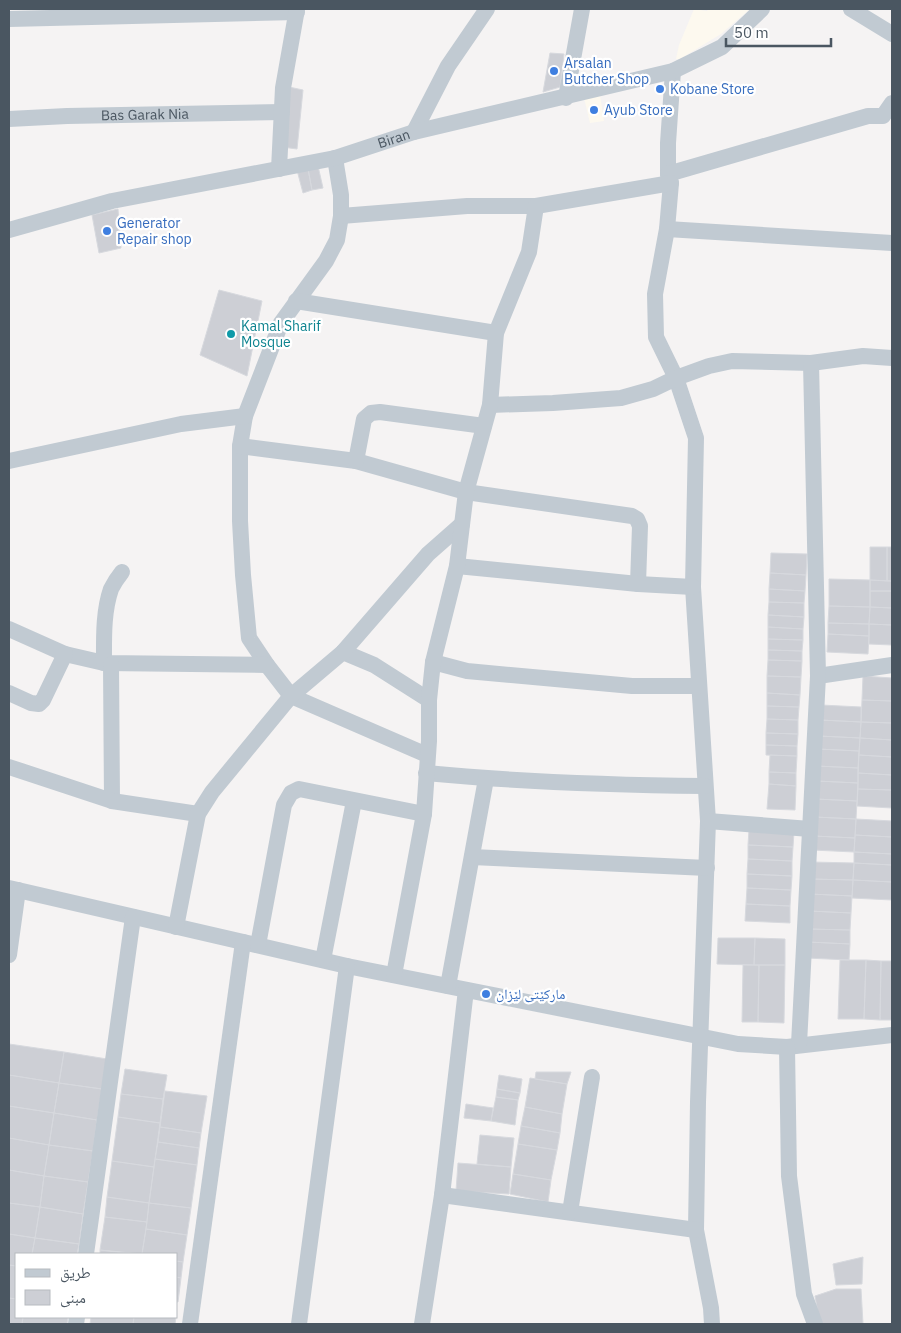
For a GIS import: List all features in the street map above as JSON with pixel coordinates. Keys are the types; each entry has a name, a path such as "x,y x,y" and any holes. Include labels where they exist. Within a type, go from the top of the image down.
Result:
{"street":[{"path":"414,132 448,66 487,9"},
{"path":"566,98 582,9"},
{"name":"Biran","path":"9,230 112,201 335,158 414,132 566,98 673,71 722,47 762,9"},
{"path":"851,9 892,34"},
{"path":"9,19 297,10 283,88 280,169"},
{"path":"673,71 668,143 670,178 667,229 655,294 656,337 676,378 696,438 693,587 708,821 702,1037 698,1102 696,1230 712,1324"},
{"name":"Bas Garak Nia","path":"9,119 67,116 282,112"},
{"path":"341,216 467,206 536,206 670,178 868,116 889,112"},
{"path":"335,158 341,195 341,216 337,240 326,261 281,323 245,416 240,446 240,530 249,638 291,696 427,755"},
{"path":"394,975 424,814 432,662 457,566 466,492 490,405 496,333 529,252 536,206"},
{"path":"667,229 892,243"},
{"path":"296,301 496,333"},
{"path":"490,405 621,398 653,389 709,366 732,361 810,363 863,356 892,358"},
{"path":"810,363 818,676 810,829 793,1045 789,1176 804,1294 815,1324"},
{"path":"356,461 364,419 371,413 380,412 484,426"},
{"path":"9,461 181,424 245,416"},
{"path":"240,446 356,461 466,492 632,516 637,519 640,526 638,584"},
{"path":"176,927 198,814 212,792 291,696 342,652 428,554 462,524"},
{"path":"457,566 638,584 693,587"},
{"path":"112,801 107,606 112,587 122,572"},
{"path":"9,629 65,654 107,664 267,665"},
{"path":"342,652 374,665 429,700"},
{"path":"9,693 31,703 38,704 43,700 65,654"},
{"path":"432,662 467,671 632,686 699,686"},
{"path":"818,676 892,665"},
{"path":"9,767 112,801 198,814"},
{"path":"426,773 574,784 705,786"},
{"path":"448,986 486,778"},
{"path":"190,1324 250,943 284,804 291,793 299,789 424,814"},
{"path":"323,960 354,801"},
{"path":"708,821 810,829"},
{"path":"472,857 707,868"},
{"path":"9,955 13,889 348,966 738,1044 793,1045 892,1035"},
{"path":"86,1253 133,917"},
{"path":"299,1324 348,966"},
{"path":"422,1324 442,1195 466,990"},
{"path":"570,1212 592,1077"},
{"path":"442,1195 696,1230"}],"shaded area":[{"path":"694,9 707,11 708,9 750,9 721,34 680,59 676,59 679,45"},
{"name":"Ayub Store","path":"600,95 604,121 590,123 584,98"}],"building":[{"name":"Arsalan Butcher Shop","path":"550,53 564,54 560,87 543,92"},
{"path":"289,87 303,90 297,149 282,147"},
{"path":"318,166 323,188 312,190 308,169"},
{"path":"308,169 312,190 303,193 297,170"},
{"name":"Generator Repair shop","path":"118,209 121,248 99,253 92,215"},
{"name":"Kamal Sharif Mosque","path":"219,290 262,301 247,376 200,355"},
{"path":"870,547 887,547 887,581 870,580"},
{"path":"887,547 892,547 892,581 887,581"},
{"path":"771,553 807,554 806,575 770,573"},
{"path":"770,573 806,575 805,591 769,589"},
{"path":"829,579 870,580 870,607 829,606"},
{"path":"870,580 892,581 892,591 870,591"},
{"path":"769,589 805,591 804,603 769,602"},
{"path":"870,591 892,591 892,608 870,607"},
{"path":"769,602 804,603 804,617 768,615"},
{"path":"829,606 870,607 869,624 828,623"},
{"path":"870,607 892,608 892,625 869,624"},
{"path":"768,615 804,617 803,629 768,627"},
{"path":"828,623 869,624 869,636 828,634"},
{"path":"869,624 892,625 892,645 869,644"},
{"path":"768,627 803,629 803,640 768,639"},
{"path":"828,634 869,636 868,654 827,652"},
{"path":"768,639 803,640 802,651 768,650"},
{"path":"768,650 802,651 802,661 768,660"},
{"path":"768,660 802,661 801,677 767,676"},
{"path":"767,676 801,677 800,695 767,693"},
{"path":"863,676 892,678 892,701 862,700"},
{"path":"767,693 800,695 799,707 767,706"},
{"path":"862,700 892,701 892,723 861,722"},
{"path":"821,705 861,707 861,722 820,720"},
{"path":"767,706 799,707 798,720 767,719"},
{"path":"767,719 798,720 798,734 766,733"},
{"path":"820,720 861,722 860,738 819,736"},
{"path":"861,722 892,723 892,740 860,738"},
{"path":"766,733 798,734 797,746 766,745"},
{"path":"819,736 860,738 859,751 818,749"},
{"path":"860,738 892,740 892,757 859,755"},
{"path":"766,745 797,746 797,756 766,755"},
{"path":"818,749 859,751 858,768 817,766"},
{"path":"770,755 797,756 796,773 769,772"},
{"path":"859,755 892,757 892,775 858,773"},
{"path":"817,766 858,768 858,783 817,781"},
{"path":"769,772 796,773 796,786 769,784"},
{"path":"858,773 892,775 892,790 858,789"},
{"path":"817,781 858,783 857,801 816,799"},
{"path":"769,784 796,786 795,810 767,809"},
{"path":"858,789 892,790 892,808 857,806"},
{"path":"816,799 857,801 856,819 815,817"},
{"path":"815,817 856,819 855,838 814,836"},
{"path":"856,819 892,821 892,837 855,835"},
{"path":"749,830 794,832 793,847 748,845"},
{"path":"855,835 892,837 892,854 854,852"},
{"path":"814,836 855,838 854,852 813,850"},
{"path":"748,845 793,847 792,861 748,859"},
{"path":"854,852 892,854 892,865 854,863"},
{"path":"748,859 792,861 792,876 747,874"},
{"path":"811,862 854,863 853,880 811,879"},
{"path":"854,863 892,865 892,882 853,880"},
{"path":"747,874 792,876 791,890 747,888"},
{"path":"811,879 853,880 852,896 810,894"},
{"path":"853,880 892,882 892,900 852,898"},
{"path":"747,888 791,890 790,906 746,904"},
{"path":"810,894 852,896 851,913 809,911"},
{"path":"746,904 790,906 790,923 745,921"},
{"path":"809,911 851,913 850,930 809,929"},
{"path":"809,929 850,930 850,944 808,942"},
{"path":"718,938 755,938 754,965 717,964"},
{"path":"755,938 785,939 785,965 754,965"},
{"path":"808,942 850,944 849,960 807,958"},
{"path":"840,960 866,960 864,1019 838,1019"},
{"path":"866,960 881,961 880,1020 864,1019"},
{"path":"881,961 892,961 892,1020 880,1020"},
{"path":"743,965 759,965 758,1022 742,1022"},
{"path":"759,965 785,965 784,1023 758,1022"},
{"path":"9,1044 64,1052 59,1083 9,1075"},
{"path":"64,1052 107,1059 102,1089 59,1083"},
{"path":"125,1069 167,1075 163,1099 121,1094"},
{"path":"536,1072 571,1072 567,1084 535,1079"},
{"path":"9,1075 59,1083 54,1113 9,1106"},
{"path":"499,1075 522,1079 520,1093 497,1089"},
{"path":"530,1078 567,1084 562,1114 525,1107"},
{"path":"59,1083 102,1089 97,1120 54,1113"},
{"path":"497,1089 520,1093 518,1100 496,1097"},
{"path":"165,1091 207,1096 201,1133 160,1127"},
{"path":"121,1094 163,1099 160,1123 118,1117"},
{"path":"496,1097 518,1100 515,1125 491,1121"},
{"path":"466,1104 493,1108 491,1121 464,1118"},
{"path":"9,1106 54,1113 49,1145 9,1138"},
{"path":"525,1107 562,1114 560,1133 521,1126"},
{"path":"54,1113 97,1120 93,1151 49,1145"},
{"path":"118,1117 160,1123 154,1167 112,1161"},
{"path":"521,1126 560,1133 557,1150 518,1144"},
{"path":"160,1127 201,1133 199,1148 158,1142"},
{"path":"480,1135 514,1138 511,1167 477,1164"},
{"path":"9,1138 49,1145 44,1176 9,1170"},
{"path":"158,1142 199,1148 197,1165 155,1159"},
{"path":"518,1144 557,1150 551,1180 513,1174"},
{"path":"49,1145 93,1151 88,1182 44,1176"},
{"path":"155,1159 197,1165 191,1208 149,1203"},
{"path":"112,1161 154,1167 149,1203 107,1197"},
{"path":"458,1163 511,1167 509,1194 456,1191"},
{"path":"9,1170 44,1176 40,1207 9,1203"},
{"path":"513,1174 551,1180 548,1202 510,1194"},
{"path":"44,1176 88,1182 83,1214 40,1207"},
{"path":"107,1197 149,1203 147,1222 105,1217"},
{"path":"9,1203 40,1207 35,1238 9,1234"},
{"path":"149,1203 191,1208 187,1235 146,1229"},
{"path":"40,1207 83,1214 79,1244 35,1238"},
{"path":"105,1217 147,1222 142,1253 100,1250"},
{"path":"146,1229 187,1235 183,1262 178,1261 178,1253 142,1253"},
{"path":"9,1234 35,1238 32,1253 15,1253 15,1266 9,1265"},
{"path":"35,1238 79,1244 77,1253 32,1253"},
{"path":"100,1250 125,1253 100,1253"},
{"path":"863,1257 862,1284 836,1285 833,1264"},
{"path":"178,1261 183,1262 181,1278 178,1277"},
{"path":"9,1265 15,1266 15,1299 9,1298"},
{"path":"178,1277 181,1278 178,1302"},
{"path":"836,1289 861,1289 863,1324 822,1324 815,1296"},
{"path":"9,1298 15,1299 15,1318 23,1318 22,1324 9,1324"},
{"path":"23,1318 68,1318 67,1324 22,1324"},
{"path":"91,1318 134,1318 133,1324 90,1324"},
{"path":"134,1318 176,1318 175,1324 133,1324"}],"place":[{"name":"Arsalan Butcher Shop","path":"554,71"},
{"name":"Kobane Store","path":"660,89"},
{"name":"Ayub Store","path":"594,110"},
{"name":"Generator Repair shop","path":"107,231"},
{"name":"Kamal Sharif Mosque","path":"231,334"},
{"name":"مارکێتی لێزان","path":"486,994"}]}
